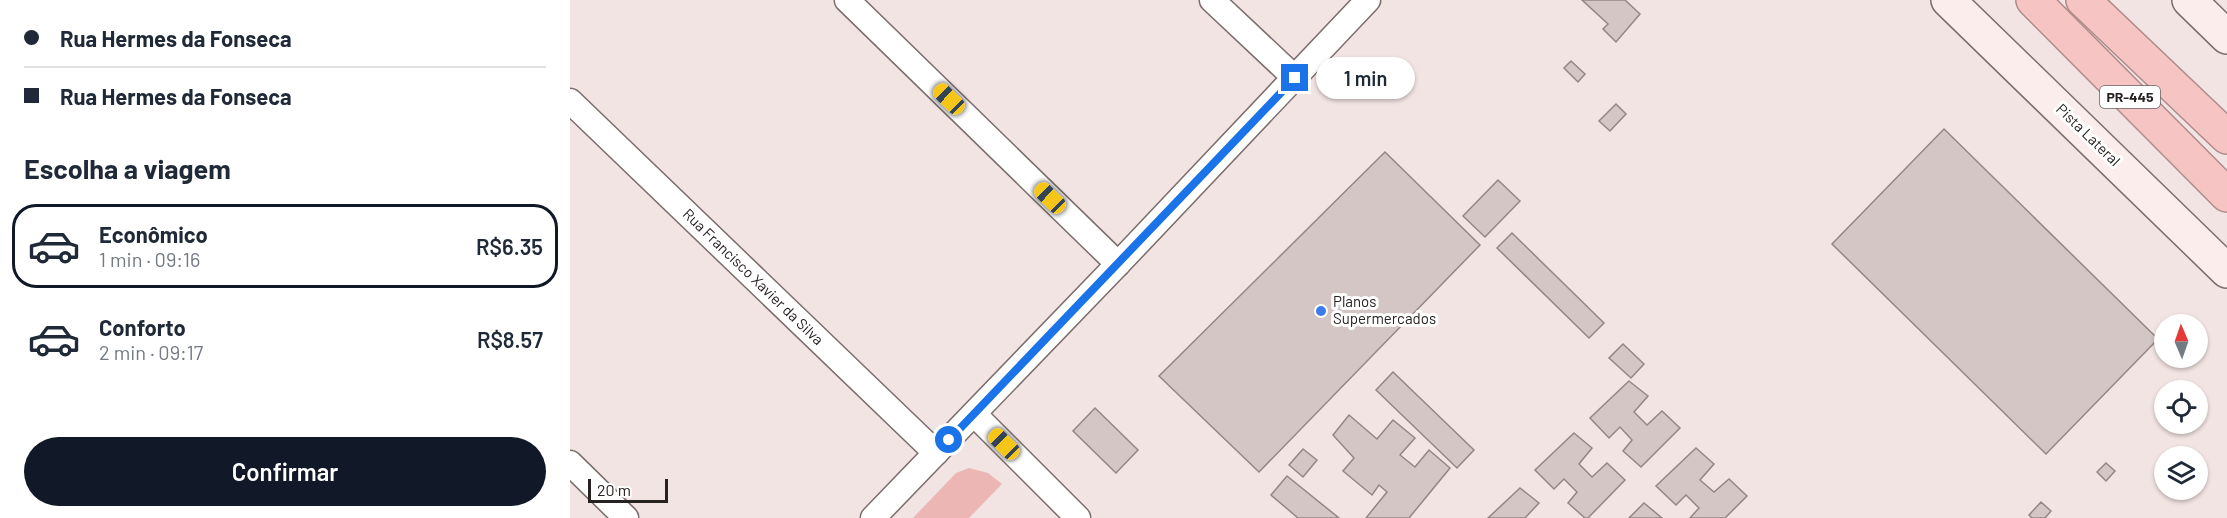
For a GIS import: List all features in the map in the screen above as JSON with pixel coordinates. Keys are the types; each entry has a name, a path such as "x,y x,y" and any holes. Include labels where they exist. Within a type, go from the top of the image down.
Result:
{"highway":[{"name":"PR-445","path":"2033,0 2227,195"},
{"name":"PR-445","path":"2083,0 2227,137"}],"street":[{"path":"847,0 1119,264"},
{"path":"1212,0 1295,78"},
{"path":"873,518 1119,264 1368,0"},
{"name":"Pista Lateral","path":"1948,0 2227,271"},
{"path":"2189,0 2227,37"},
{"name":"Rua Francisco Xavier da Silva","path":"570,101 936,453"},
{"path":"974,414 1078,518"},
{"path":"570,463 626,518"}],"shaded area":[{"path":"969,468 988,473 1002,484 969,518 913,518 956,473"}],"building":[{"path":"1582,0 1625,0 1640,14 1616,42 1603,29 1608,24"},
{"path":"1571,61 1585,74 1578,82 1564,68"},
{"path":"1616,104 1626,114 1610,131 1599,121"},
{"path":"1944,129 2154,335 2154,343 2046,454 1832,244"},
{"name":"Planos Supermercados","path":"1385,152 1480,245 1259,472 1159,376"},
{"path":"1498,180 1520,201 1485,237 1463,216"},
{"path":"1512,233 1604,323 1589,338 1497,248"},
{"path":"1623,344 1644,364 1631,378 1609,358"},
{"path":"1393,372 1474,450 1457,468 1376,390"},
{"path":"1629,381 1648,396 1634,412 1647,425 1662,411 1680,428 1641,467 1623,451 1632,440 1620,427 1609,438 1590,418"},
{"path":"1095,408 1138,450 1116,473 1073,431"},
{"path":"1349,415 1377,439 1393,420 1415,438 1400,455 1415,467 1429,450 1450,468 1409,518 1366,518 1387,492 1379,485 1372,495 1343,471 1354,458 1333,435"},
{"path":"1574,433 1592,448 1579,464 1592,477 1607,463 1625,480 1588,518 1568,503 1577,492 1564,479 1554,489 1535,470"},
{"path":"1696,448 1714,464 1700,480 1714,492 1729,479 1747,496 1725,518 1690,518 1699,508 1686,495 1676,505 1656,486"},
{"path":"1303,449 1317,460 1303,477 1289,465"},
{"path":"2106,463 2115,471 2106,481 2097,472"},
{"path":"1287,476 1339,518 1298,518 1271,495"},
{"path":"1520,488 1539,503 1525,518 1488,518"},
{"path":"2041,502 2051,511 2045,518 2032,518 2029,515"},
{"path":"1644,503 1662,518 1629,518"}],"place":[{"name":"Planos Supermercados","path":"1321,311"}],"route":[{"path":"949,440 1295,78"}]}
